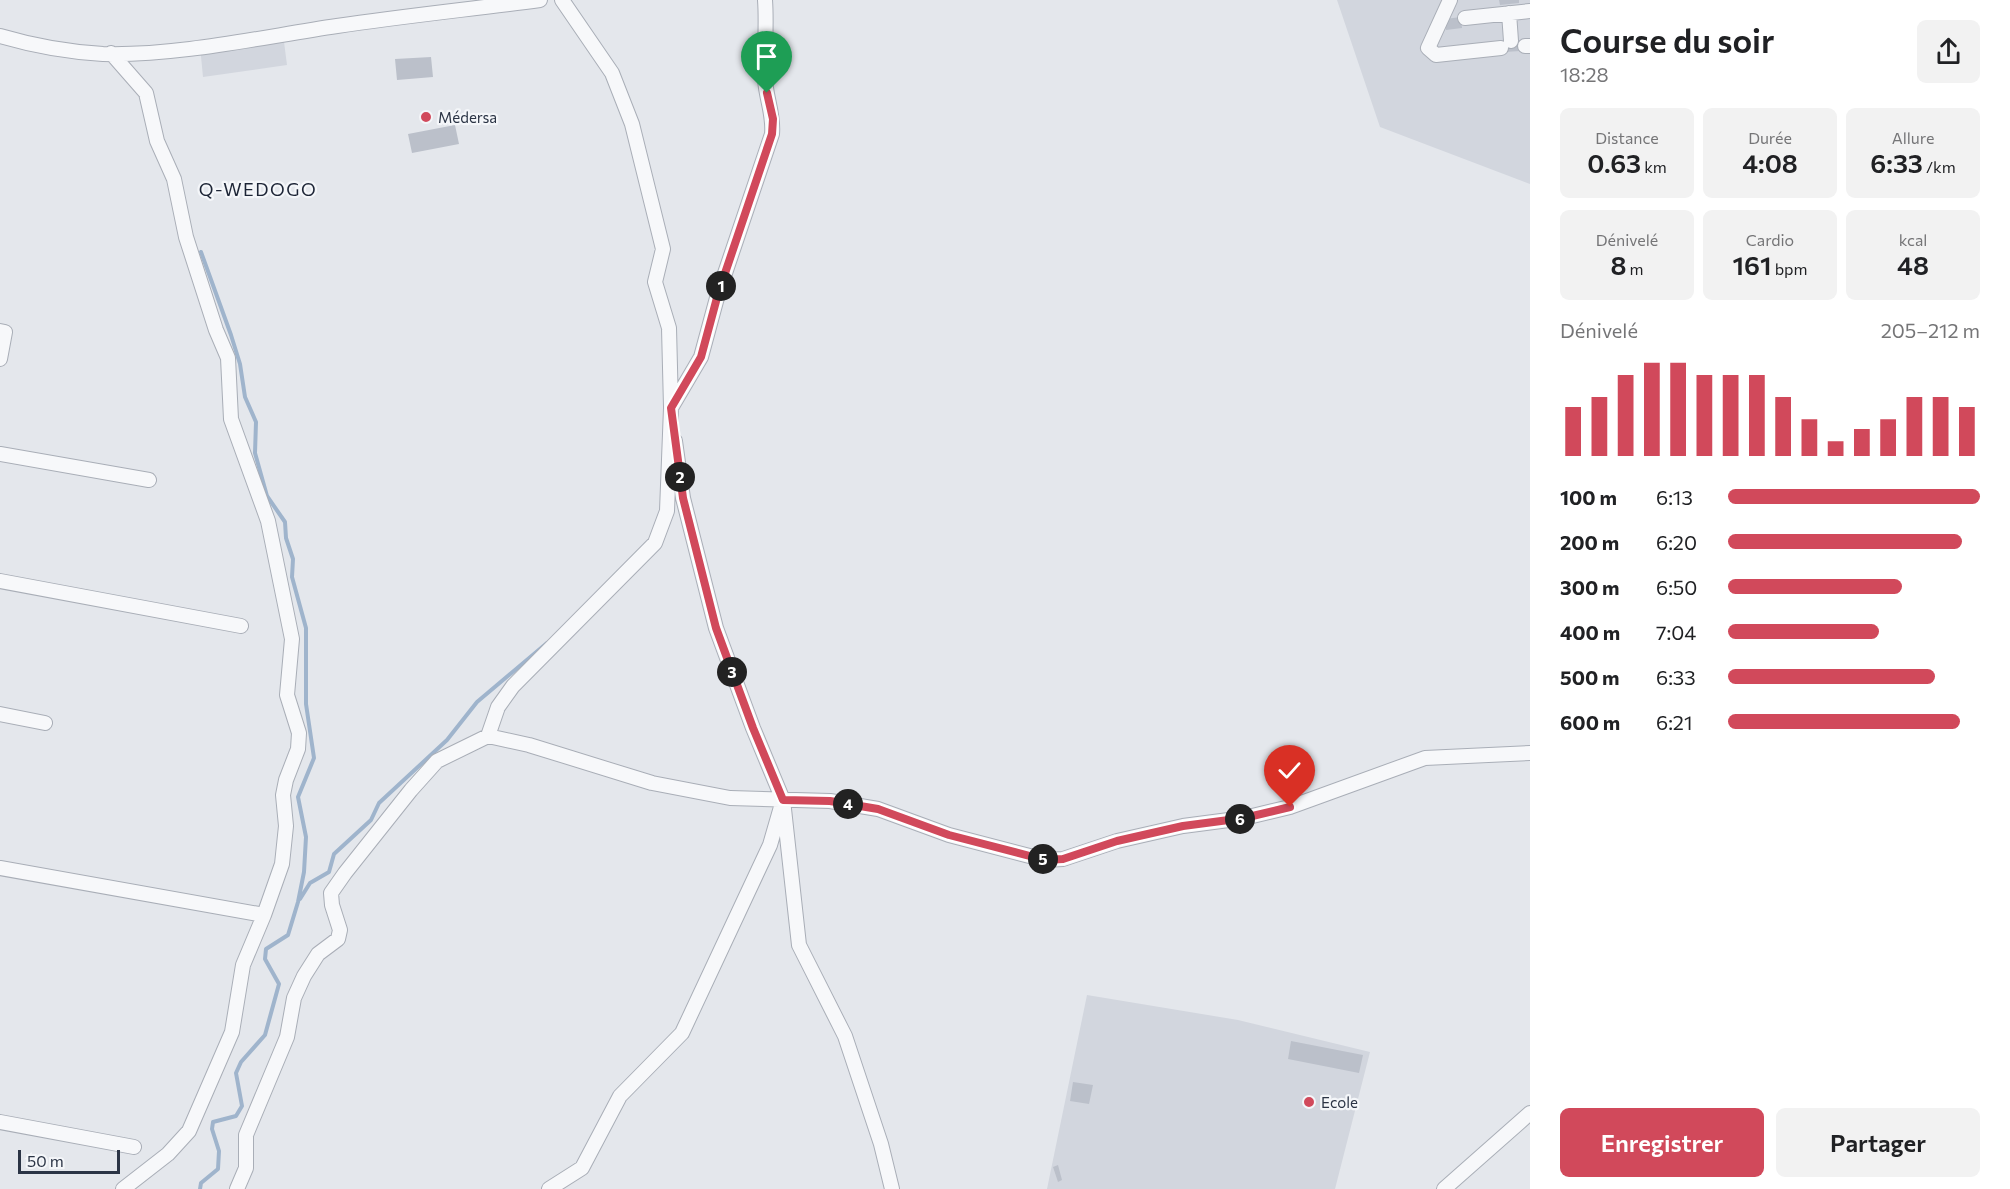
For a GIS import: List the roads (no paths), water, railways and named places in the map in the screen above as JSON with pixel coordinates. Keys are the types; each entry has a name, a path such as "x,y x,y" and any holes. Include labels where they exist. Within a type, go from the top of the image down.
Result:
{"street":[{"path":"0,36 34,46 68,51 111,53 188,48 363,22 540,0"},
{"path":"488,736 498,707 513,686 655,543 667,512 671,408 669,328 655,282 663,249 632,124 612,73 562,0"},
{"path":"765,0 765,80 773,119 772,134 718,294 701,357 671,408 683,498 716,628 753,728 783,800 798,945 845,1036 880,1144 891,1189"},
{"path":"1450,0 1428,48 1436,55 1506,44 1509,13"},
{"path":"1465,18 1530,11"},
{"path":"111,53 146,93 157,141 174,179 186,237 216,330 228,358 231,419 268,521 292,639 286,695 299,733 298,749 286,780 284,795 286,826 282,864 243,965 232,1032 189,1131 168,1154 123,1189"},
{"path":"0,331 5,332 0,359"},
{"path":"0,454 149,480"},
{"path":"0,580 241,626"},
{"path":"0,714 45,723"},
{"path":"237,1189 246,1168 246,1135 287,1037 294,998 318,954 338,939 340,930 332,905 331,893 404,798 437,761 488,736 529,745 652,783 730,798 830,801 878,809 949,835 1045,860 1063,859 1117,841 1183,826 1244,818 1290,807 1425,758 1530,753"},
{"path":"549,1189 582,1168 620,1096 682,1033 770,845 783,800"},
{"path":"0,868 264,915"},
{"path":"1444,1189 1530,1113"},
{"path":"0,1122 134,1147"}],"waterway":[{"path":"200,1189 201,1183 218,1169 219,1151 212,1129 213,1122 236,1116 242,1106 236,1073 241,1062 265,1035 279,984 265,959 266,949 288,935 298,902 304,872 306,837 298,797 314,758 306,704 306,628 292,577 293,559 286,538 285,522 267,496 255,453 256,422 245,397 240,364 231,335 201,252"},
{"path":"300,899 310,883 329,872 334,854 371,820 379,803 447,740 477,702 547,643"}],"place":[{"name":"Médersa","path":"426,117"},
{"name":"Ecole","path":"1309,1102"}],"district":[{"name":"Q-WEDOGO","path":"258,189"}]}
